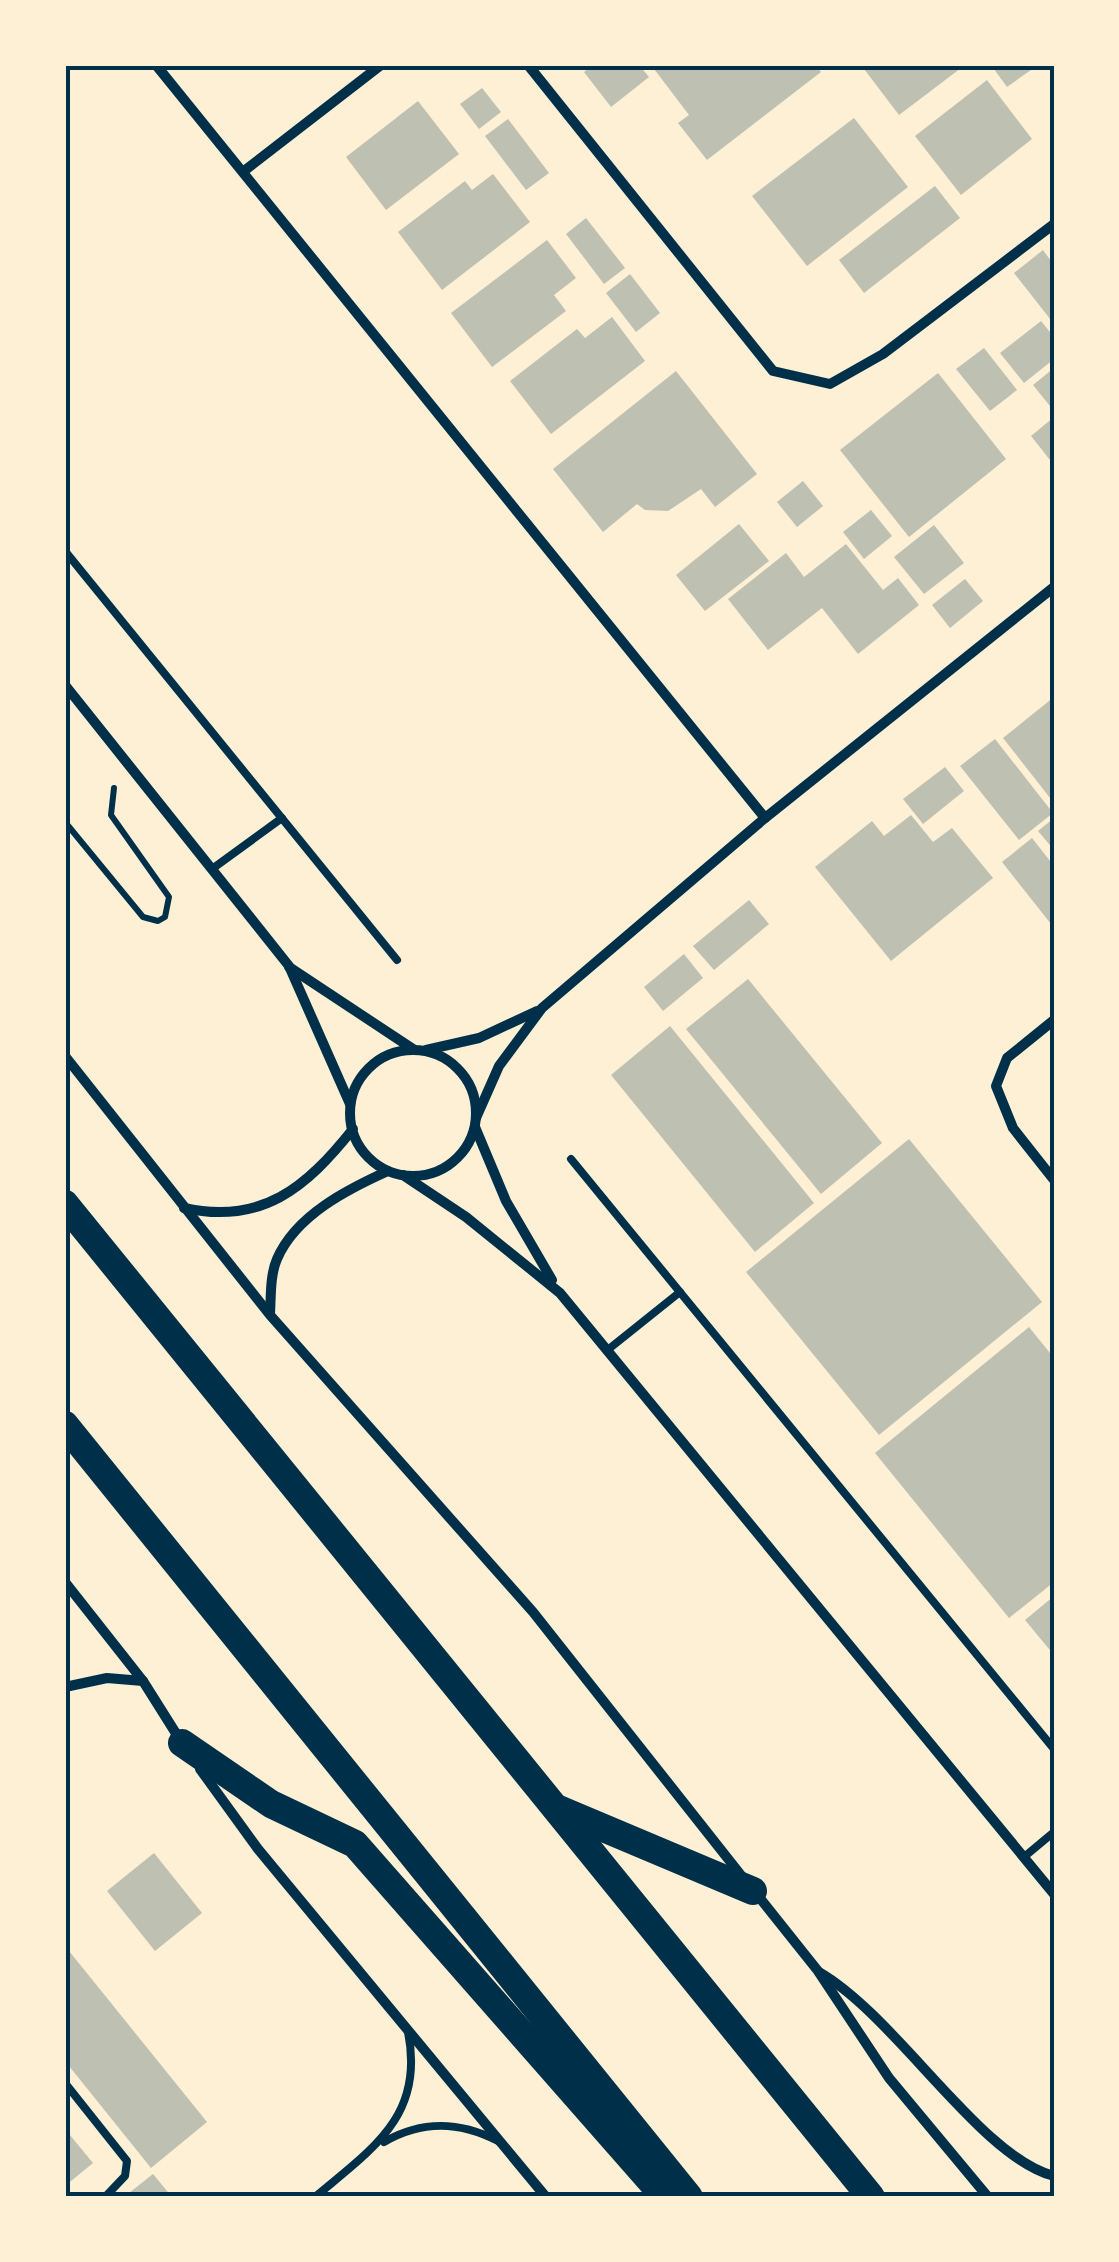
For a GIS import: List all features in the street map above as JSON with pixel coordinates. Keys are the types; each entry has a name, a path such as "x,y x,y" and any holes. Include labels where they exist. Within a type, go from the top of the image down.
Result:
{"highway":[{"path":"65,1204 871,2197"},
{"path":"65,1424 689,2197"},
{"path":"182,1743 271,1804 354,1844 664,2197"},
{"path":"554,1807 753,1891"}],"street":[{"path":"156,65 765,818"},
{"path":"244,171 382,65"},
{"path":"528,65 773,371 830,384 883,354 1054,224"},
{"path":"403,1174 438,1171 455,1161 500,1066 542,1008 765,818 1054,587"},
{"path":"65,685 288,966 350,1104 353,1129 365,1154 388,1170 403,1174 478,1226 560,1293 610,1348 1054,1894"},
{"path":"288,966 418,1050 447,1058 462,1071 472,1088 476,1123 506,1201 560,1293"},
{"path":"350,1104 360,1080 372,1065 389,1054 479,1038 542,1008"},
{"path":"1054,1020 1007,1058 996,1086 1013,1128 1054,1180"},
{"path":"65,1056 270,1315 533,1612 818,1971 889,2078 988,2197"},
{"path":"184,1208 214,1215 266,1208 290,1192 353,1129"},
{"path":"270,1315 277,1258 293,1236 318,1209 388,1170"},
{"path":"65,1582 143,1681 258,1849 546,2197"},
{"path":"65,1686 106,1678 143,1681"},
{"path":"818,1971 842,1986 888,2027 995,2140 1021,2162 1054,2176"}],"lane":[{"path":"65,551 397,960"},
{"path":"212,869 282,818"},
{"path":"571,1160 1054,1750"},
{"path":"610,1348 680,1292"},
{"path":"1024,1856 1054,1832"},
{"path":"314,2197 376,2146 405,2104 412,2053 407,2027"},
{"path":"65,2083 128,2161 125,2176 105,2197"},
{"path":"376,2146 426,2125 465,2128 502,2142"}],"path":[{"path":"65,822 143,917 150,921 165,917 169,896 112,815 114,788 132,769"}],"building":[{"path":"593,65 639,65 649,77 611,107 584,72"},
{"path":"651,65 815,65 821,72 707,160 678,123 689,115"},
{"path":"861,65 965,65 899,115"},
{"path":"991,65 1038,65 1007,87"},
{"path":"987,80 1032,139 961,195 915,136"},
{"path":"482,88 501,112 479,129 460,104"},
{"path":"418,101 459,154 386,210 346,157"},
{"path":"854,118 908,187 807,266 752,196"},
{"path":"508,119 549,173 526,190 485,136"},
{"path":"493,174 530,222 442,290 398,232 465,181 472,190"},
{"path":"935,186 960,218 864,293 839,260"},
{"path":"586,218 625,268 604,284 566,234"},
{"path":"547,240 576,278 554,295 566,311 492,367 451,313"},
{"path":"1043,250 1054,265 1054,324 1014,273"},
{"path":"630,274 660,313 636,332 606,293"},
{"path":"612,317 645,361 551,434 510,381 577,329 585,338"},
{"path":"1041,321 1054,337 1054,359 1024,383 1000,353"},
{"path":"984,348 1017,390 990,411 956,369"},
{"path":"1054,368 1054,411 1033,385"},
{"path":"676,371 757,474 715,507 701,489 668,511 645,510 637,504 603,532 553,469"},
{"path":"938,373 1006,459 909,537 840,450"},
{"path":"1054,417 1054,465 1031,436"},
{"path":"803,481 823,506 797,527 777,502"},
{"path":"871,510 892,536 864,559 843,532"},
{"path":"739,524 769,561 705,611 676,575"},
{"path":"934,525 964,563 924,594 894,557"},
{"path":"846,544 883,590 898,578 919,605 858,654 822,608 768,650 728,599 786,553 804,577"},
{"path":"965,579 983,601 950,628 932,605"},
{"path":"1054,697 1054,803 1003,738"},
{"path":"995,739 1053,813 1019,840 960,766"},
{"path":"945,767 964,791 923,824 903,799"},
{"path":"911,815 933,842 952,828 993,878 891,961 815,867 872,821 884,836"},
{"path":"1054,818 1054,850 1038,831"},
{"path":"1032,838 1054,866 1051,924 1002,862"},
{"path":"749,900 769,924 714,970 693,946"},
{"path":"684,954 703,978 663,1011 644,987"},
{"path":"748,979 882,1143 821,1194 686,1029"},
{"path":"670,1026 814,1203 755,1252 611,1075"},
{"path":"909,1139 1042,1302 879,1435 746,1272"},
{"path":"1029,1327 1054,1358 1054,1582 1009,1618 875,1453"},
{"path":"1054,1596 1054,1655 1025,1620"},
{"path":"154,1853 202,1913 155,1951 107,1891"},
{"path":"65,1946 207,2122 151,2168 65,2061"},
{"path":"65,2129 93,2163 65,2186"},
{"path":"153,2174 172,2197 124,2197"}]}
